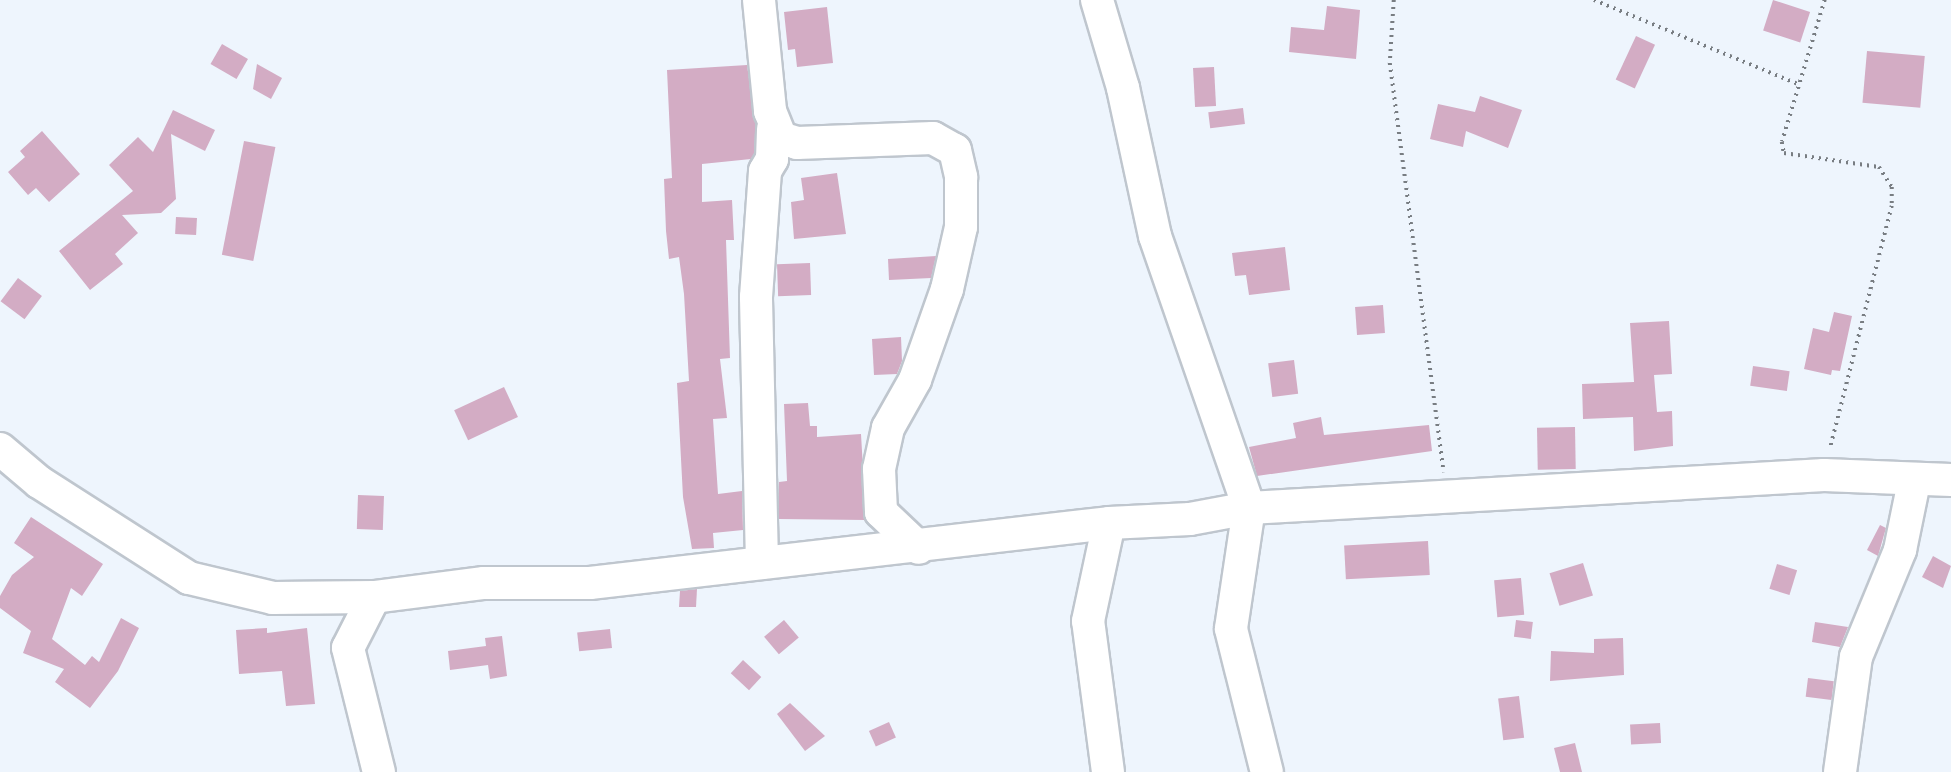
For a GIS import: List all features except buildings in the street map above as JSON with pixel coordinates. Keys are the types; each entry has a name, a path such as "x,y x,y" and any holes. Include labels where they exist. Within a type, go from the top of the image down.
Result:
{"street":[{"path":"759,0 774,128 772,159 765,171 756,297 762,563"},
{"path":"1097,0 1123,88 1155,236 1249,508 1231,629 1272,770"},
{"path":"774,128 781,138 797,143 933,138 955,150 961,177 961,227 947,289 915,380 888,428 879,470 881,512 919,548"},
{"path":"0,449 38,482 188,578 273,598 374,597 484,583 590,583 919,548 1109,523 1190,519 1249,508 1824,475 1914,482 1951,480"},
{"path":"1840,772 1856,657 1900,550 1914,482"},
{"path":"1108,772 1088,621 1109,523"},
{"path":"374,597 348,648 379,772"}],"path":[{"path":"1394,0 1390,62 1447,495"},
{"path":"1594,0 1800,85"},
{"path":"1824,475 1888,225 1892,187 1879,167 1784,153 1782,142 1825,0"}]}
